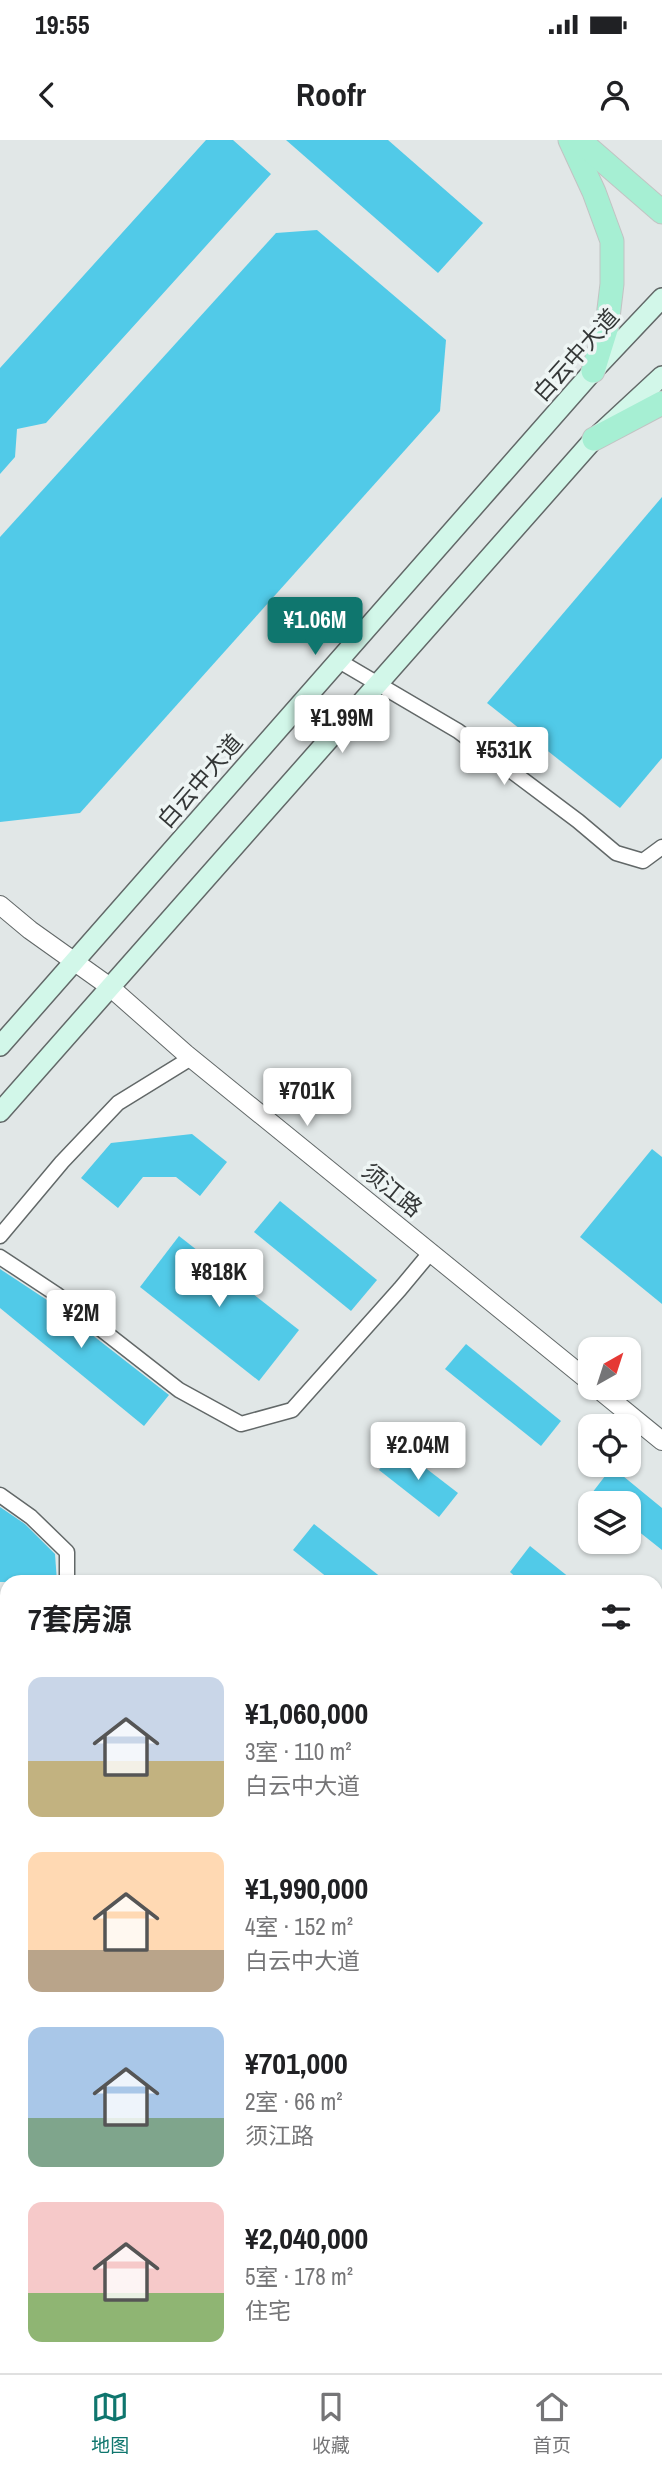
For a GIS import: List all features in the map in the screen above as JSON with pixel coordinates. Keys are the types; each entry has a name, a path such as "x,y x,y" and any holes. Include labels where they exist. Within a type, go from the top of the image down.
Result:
{"main road":[{"path":"570,140 594,192 612,241 612,284 607,326 593,371"},
{"path":"579,140 662,212"},
{"name":"白云中大道","path":"0,1046 593,371 662,298"},
{"path":"0,1112 594,439 662,376"},
{"path":"594,439 662,403"}],"street":[{"path":"339,661 458,731 578,821 615,853 643,861 662,847"},
{"name":"须江路","path":"0,905 30,930 110,987 191,1058 578,1372"},
{"path":"0,1236 62,1162 118,1103 191,1058"},
{"path":"0,1257 57,1294 179,1390 241,1424 292,1410 430,1253"},
{"path":"612,1400 662,1441"},
{"path":"0,1495 31,1517 67,1552 67,1575"}],"building":[{"path":"206,140 233,140 271,174 46,423 17,429 15,457 0,474 0,368"},
{"path":"286,140 388,140 483,223 438,273"},
{"path":"317,230 446,340 440,411 80,813 0,822 0,537 276,233"},
{"path":"662,497 662,758 620,808 487,703"},
{"path":"192,1134 227,1162 200,1196 176,1177 143,1177 118,1208 81,1178 111,1143"},
{"path":"652,1149 662,1157 662,1304 580,1237"},
{"path":"280,1201 377,1280 351,1311 254,1232"},
{"path":"179,1236 299,1330 259,1381 140,1287"},
{"path":"0,1269 50,1302 169,1395 144,1426 0,1308"},
{"path":"466,1344 561,1421 541,1446 445,1369"},
{"path":"397,1446 458,1493 439,1517 379,1470"},
{"path":"604,1477 624,1477 662,1508 662,1550 641,1533 641,1491 594,1491"},
{"path":"0,1507 25,1524 55,1554 56,1575 0,1575"},
{"path":"314,1524 378,1575 324,1575 293,1550"},
{"path":"530,1546 566,1575 513,1575 510,1572"}]}
